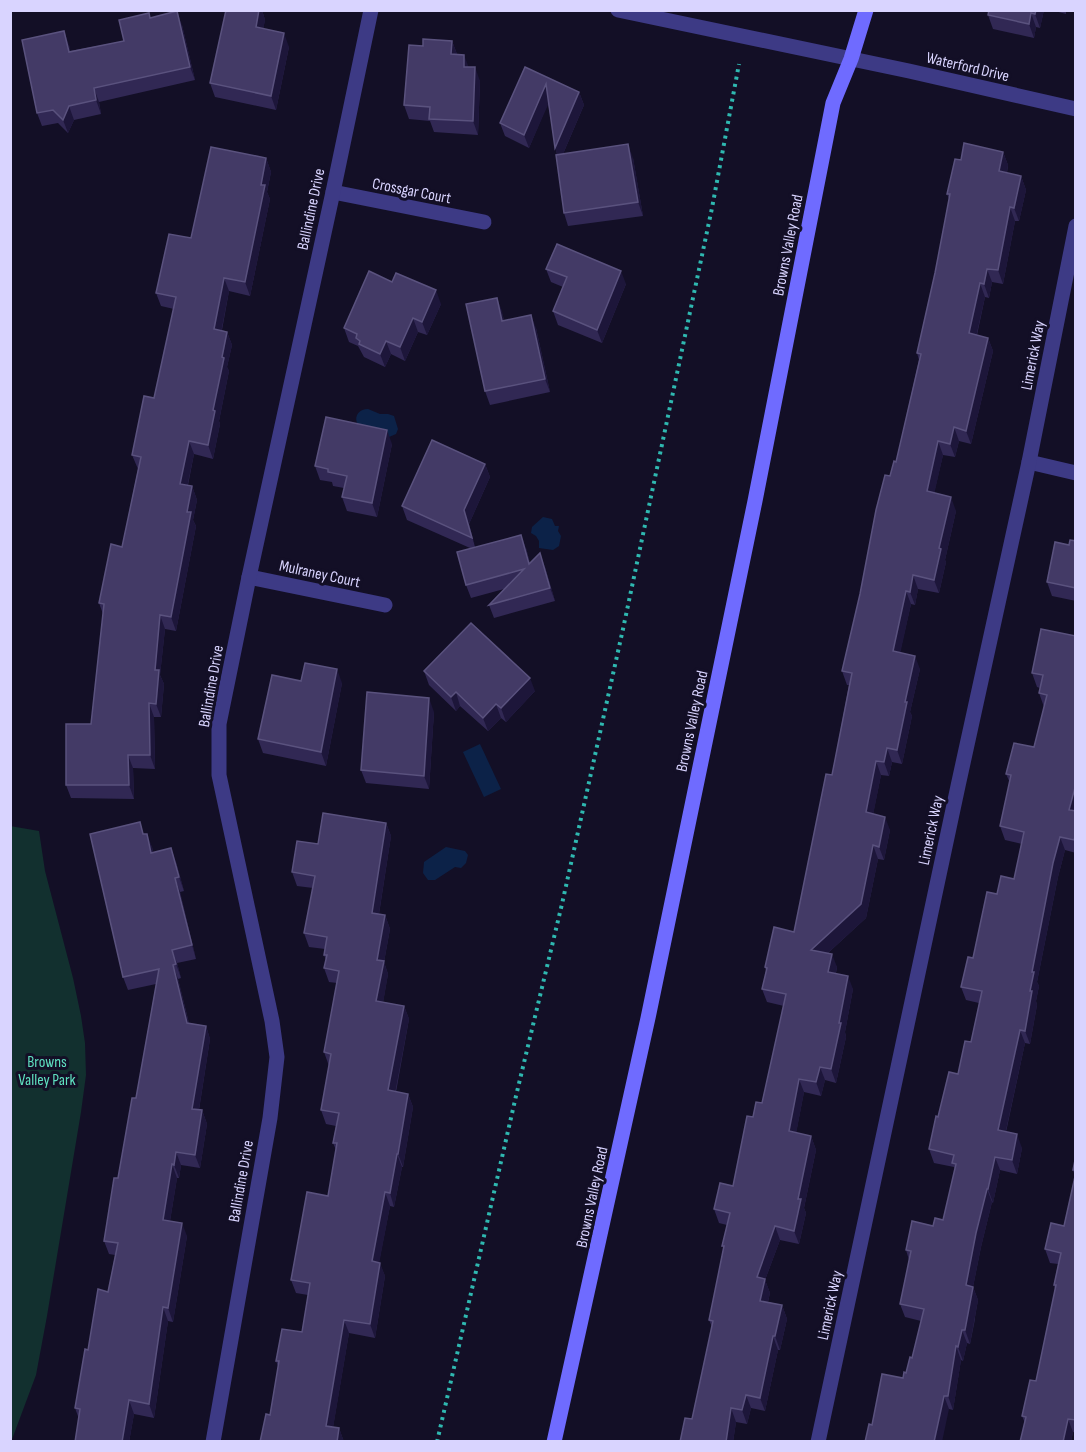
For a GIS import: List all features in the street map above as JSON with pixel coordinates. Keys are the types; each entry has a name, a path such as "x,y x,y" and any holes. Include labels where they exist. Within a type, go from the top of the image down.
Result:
{"main road":[{"name":"Browns Valley Road","path":"554,1442 648,1018 755,501 833,103 851,59 866,10"}],"street":[{"name":"Ballindine Drive","path":"213,1442 270,1118 277,1057 272,1021 219,775 219,724 371,10"},
{"name":"Waterford Drive","path":"618,10 934,76 1076,109"},
{"name":"Crossgar Court","path":"333,192 484,222"},
{"name":"Limerick Way","path":"818,1442 1029,462 1076,226"},
{"path":"1029,462 1076,473"},
{"name":"Mulraney Court","path":"249,577 385,605"}],"path":[{"path":"437,1442 621,640 712,208 739,64"}],"green space":[{"name":"Browns Valley Park","path":"10,826 39,831 45,871 81,1016 86,1075 36,1375 11,1442"}],"water":[{"path":"368,409 394,416 398,429 396,434 389,437 357,423 358,413"},
{"path":"543,517 552,519 555,526 559,526 558,531 561,536 559,546 553,550 539,548 539,541 531,533 532,527"},
{"path":"480,744 501,789 484,797 463,752"},
{"path":"446,847 465,851 468,855 466,863 461,868 455,867 435,880 428,880 423,873 424,862"}],"building":[{"path":"226,10 259,10 256,27 284,33 271,96 210,83"},
{"path":"989,10 1036,10 1035,14 1031,13 1029,24 988,15"},
{"path":"177,11 190,67 94,88 96,100 69,106 63,120 53,110 37,113 22,40 64,31 69,52 124,41 119,20 149,13 150,18"},
{"path":"423,39 452,41 451,54 464,55 464,67 475,67 473,121 429,119 430,107 404,105 409,45 423,46"},
{"path":"525,67 579,92 555,148 546,84 524,135 500,123"},
{"path":"964,143 1003,152 999,171 1021,176 1014,208 1010,207 998,270 987,269 984,284 980,283 969,333 988,338 966,431 954,427 950,444 938,441 927,491 951,497 934,580 913,575 910,592 906,591 893,651 915,656 897,750 887,748 884,762 876,761 866,812 885,817 879,847 873,845 861,904 811,950 832,954 828,972 848,976 831,1069 820,1067 816,1082 799,1079 789,1131 811,1136 794,1231 775,1226 757,1277 765,1279 760,1301 782,1305 760,1398 746,1395 742,1410 731,1408 726,1442 680,1442 685,1418 692,1419 713,1321 709,1320 730,1213 714,1209 720,1183 733,1186 747,1116 753,1117 756,1102 762,1103 786,994 762,989 767,968 765,967 774,927 794,932 826,774 832,775 852,673 842,671 876,510 885,475 890,476 894,461 896,462 921,354 917,353 950,194 947,194 955,159 961,160"},
{"path":"628,144 638,202 564,213 556,155"},
{"path":"211,147 266,158 261,185 265,185 245,282 224,278 214,329 227,332 208,445 189,441 180,484 192,486 187,512 191,512 171,617 160,615 155,670 159,670 156,704 149,703 150,755 128,755 129,785 66,785 66,724 91,724 104,604 99,603 111,544 122,547 141,457 132,455 144,396 154,398 176,297 156,293 169,234 191,238"},
{"path":"557,244 621,271 597,330 553,311 567,277 546,269"},
{"path":"369,271 392,282 396,273 436,290 422,322 413,318 400,347 386,341 380,354 359,344 357,334 344,328"},
{"path":"497,298 502,321 531,315 545,379 485,391 466,304"},
{"path":"326,417 387,430 372,503 342,497 347,476 328,472 328,469 315,466"},
{"path":"432,440 485,464 464,510 472,538 402,506"},
{"path":"521,535 529,564 540,553 550,588 489,605 524,569 466,585 457,552"},
{"path":"1070,540 1076,541 1076,588 1047,582 1055,542 1069,545"},
{"path":"471,623 530,678 501,708 496,704 483,718 456,692 451,697 424,671"},
{"path":"1041,629 1076,636 1076,784 1069,810 1076,811 1076,834 1074,840 1060,837 1053,863 1032,972 1034,972 1030,991 1032,991 1025,1031 1020,1030 998,1130 1017,1134 1012,1160 995,1157 966,1285 973,1287 965,1330 962,1330 958,1347 956,1346 948,1396 944,1396 934,1442 865,1442 869,1424 872,1425 882,1374 903,1378 910,1357 912,1358 924,1309 900,1304 911,1251 906,1250 912,1221 933,1226 935,1218 943,1220 956,1164 952,1163 954,1155 929,1149 949,1072 958,1074 965,1041 971,1042 982,991 961,987 968,957 973,958 987,892 997,894 1001,876 1014,879 1024,832 1000,826 1011,775 1006,774 1014,743 1034,747 1047,695 1039,693 1043,675 1032,673"},
{"path":"305,663 337,669 321,752 258,739 272,675 301,681"},
{"path":"367,692 429,698 424,776 361,770"},
{"path":"323,813 386,823 372,913 385,915 377,960 384,961 376,1001 404,1006 388,1090 408,1094 390,1193 385,1192 372,1261 380,1263 370,1324 344,1320 326,1426 339,1428 337,1442 260,1442 266,1414 270,1415 282,1329 302,1332 310,1283 291,1280 307,1192 328,1196 337,1143 333,1143 339,1113 321,1110 331,1054 324,1052 339,971 324,968 327,937 304,933 315,876 292,872 297,841 318,844"},
{"path":"140,822 143,834 147,834 151,853 171,848 179,877 175,878 192,945 172,950 176,964 173,965 187,1023 206,1026 192,1109 202,1110 195,1155 176,1152 174,1165 172,1164 163,1220 182,1223 168,1308 163,1307 149,1404 129,1400 122,1442 75,1442 80,1409 75,1408 85,1349 88,1350 98,1289 108,1292 118,1243 104,1241 114,1178 118,1178 132,1098 136,1098 159,969 123,977 90,834"},
{"path":"1076,1172 1076,1420 1068,1419 1063,1442 1020,1442 1026,1417 1022,1416 1030,1380 1036,1381 1061,1253 1045,1249 1051,1223 1064,1226"}]}
